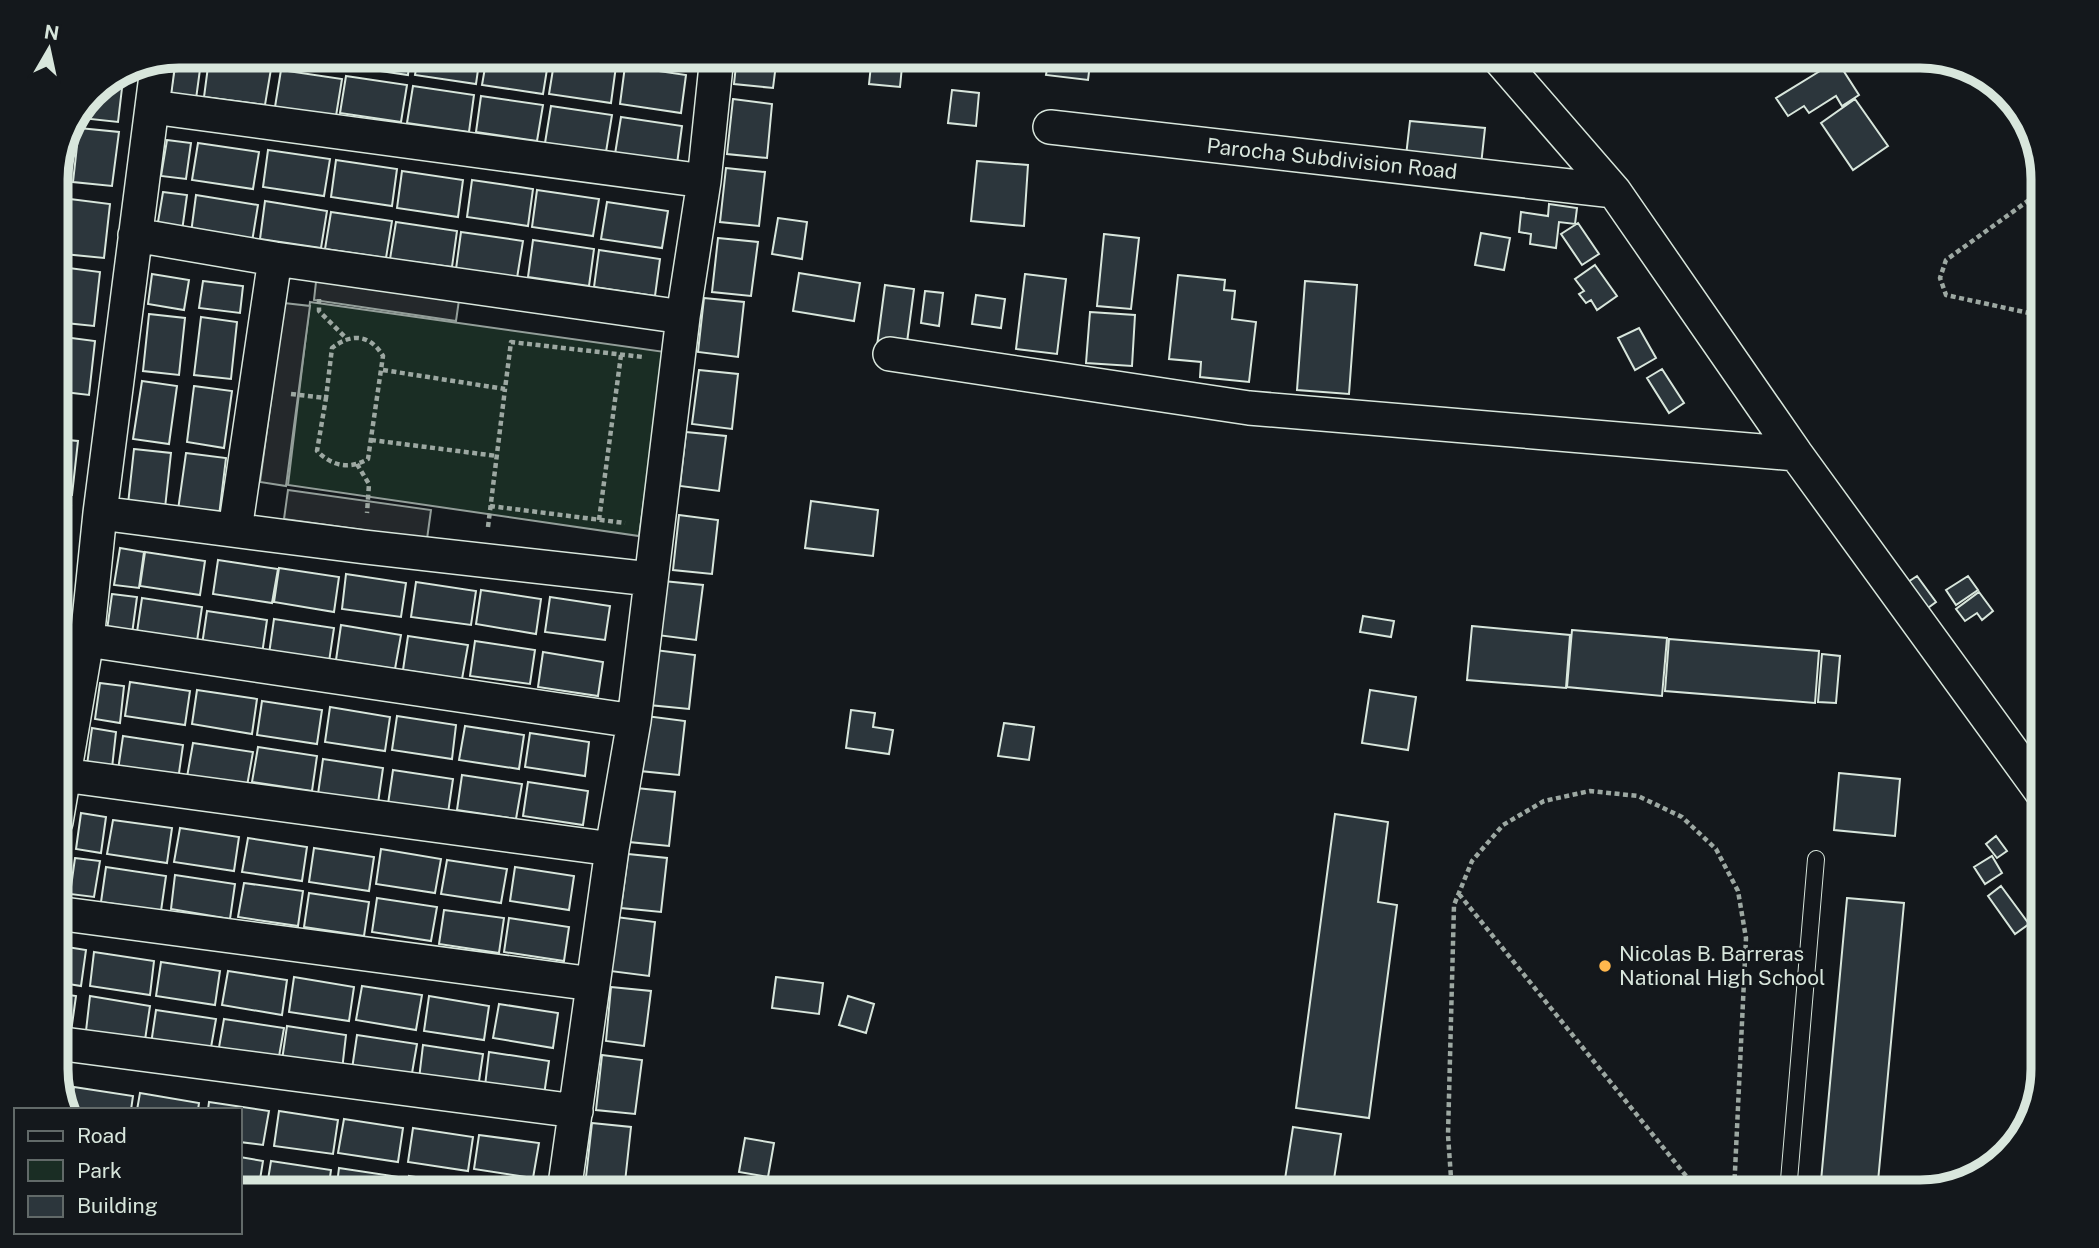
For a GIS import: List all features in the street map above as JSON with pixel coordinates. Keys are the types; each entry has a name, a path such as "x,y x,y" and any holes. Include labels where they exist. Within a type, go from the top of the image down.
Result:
{"street":[{"path":"566,1180 612,849 634,720 683,317 704,181 716,68"},
{"path":"1507,68 1614,191 1796,454 2031,777"},
{"path":"68,752 87,640 100,513 157,70"},
{"path":"152,107 704,181"},
{"name":"Parocha Subdivision Road","path":"1049,128 1614,191"},
{"path":"135,235 275,259 683,317"},
{"path":"235,530 275,259"},
{"path":"890,354 1249,408 1796,454"},
{"path":"100,513 365,547 650,579"},
{"path":"87,640 634,720"},
{"path":"68,776 612,849"},
{"path":"68,915 593,984"},
{"path":"68,1046 576,1111"}],"lane":[{"path":"1789,1180 1816,859"}],"path":[{"path":"2031,199 1946,260 1940,278 1946,295 2031,312"},
{"path":"323,265 319,310 347,340"},
{"path":"363,339 372,343 383,356 368,459 341,466 332,463 317,451 332,348 347,340 363,339"},
{"path":"484,560 512,342 678,362"},
{"path":"599,520 621,355"},
{"path":"383,370 505,389"},
{"path":"257,389 326,398"},
{"path":"371,440 497,456"},
{"path":"357,464 369,484 365,547"},
{"path":"491,506 656,528"},
{"path":"1451,1180 1448,1135 1454,905 1472,861 1503,825 1544,801 1590,791 1638,796 1682,817 1716,849 1738,891 1746,938 1735,1180"},
{"path":"1459,894 1689,1180"}],"green space":[{"path":"310,302 665,352 639,536 288,485"}],"shaded area":[{"path":"317,273 460,293 456,321 314,300"},
{"path":"284,303 310,306 286,486 260,482"},
{"path":"288,490 431,510 427,539 284,519"}],"building":[{"path":"175,68 200,68 196,99 171,95"},
{"path":"208,68 271,69 265,105 204,97"},
{"path":"360,68 409,68 408,75"},
{"path":"416,68 478,68 476,84 415,75"},
{"path":"485,68 547,68 543,94 482,85"},
{"path":"553,68 616,68 611,103 549,94"},
{"path":"625,68 686,75 681,113 620,104"},
{"path":"736,68 776,68 773,88 734,84"},
{"path":"871,68 902,68 900,87 869,84"},
{"path":"1047,68 1090,68 1088,80 1046,75"},
{"path":"1818,68 1842,68 1859,95 1842,106 1836,96 1809,113 1804,106 1788,116 1776,98 1820,71"},
{"path":"281,70 342,79 336,116 275,107"},
{"path":"346,76 407,85 401,122 340,113"},
{"path":"122,84 118,122 87,119 106,96"},
{"path":"413,86 474,95 469,132 407,123"},
{"path":"952,90 979,93 976,126 948,123"},
{"path":"481,96 543,105 537,141 476,132"},
{"path":"733,99 772,104 767,158 727,154"},
{"path":"1855,99 1888,146 1853,170 1821,123"},
{"path":"551,106 612,115 606,152 545,143"},
{"path":"621,117 682,126 677,164 615,154"},
{"path":"1410,121 1485,128 1481,165 1406,156"},
{"path":"81,128 119,132 112,186 73,182"},
{"path":"167,140 191,143 186,179 161,176"},
{"path":"198,143 259,152 253,189 192,180"},
{"path":"268,150 330,159 324,196 263,187"},
{"path":"336,160 397,169 392,206 331,197"},
{"path":"977,161 1028,165 1024,226 971,221"},
{"path":"726,168 765,172 759,226 720,222"},
{"path":"402,171 463,180 458,217 397,208"},
{"path":"472,180 533,189 528,226 467,217"},
{"path":"537,190 599,199 593,236 532,227"},
{"path":"163,192 187,195 182,231 157,228"},
{"path":"196,195 258,205 252,242 191,233"},
{"path":"70,199 110,204 104,258 68,254"},
{"path":"265,201 327,211 321,248 260,239"},
{"path":"607,202 668,211 662,248 601,239"},
{"path":"1549,204 1577,208 1575,224 1559,222 1556,248 1530,244 1531,234 1519,232 1521,212 1548,216"},
{"path":"331,212 392,221 386,258 325,249"},
{"path":"778,218 807,222 802,259 772,254"},
{"path":"396,222 457,231 452,267 390,259"},
{"path":"1578,223 1599,254 1582,265 1561,234"},
{"path":"461,232 523,241 517,278 456,269"},
{"path":"1481,233 1510,238 1504,270 1475,265"},
{"path":"1104,234 1139,238 1131,309 1097,306"},
{"path":"718,238 758,242 751,296 712,292"},
{"path":"533,240 594,249 589,286 528,277"},
{"path":"599,250 660,259 655,296 594,287"},
{"path":"1595,265 1617,296 1597,310 1591,300 1586,303 1579,294 1584,291 1575,279"},
{"path":"68,268 100,272 94,326 68,323"},
{"path":"799,273 860,283 854,321 793,311"},
{"path":"152,274 189,280 184,310 148,304"},
{"path":"1025,274 1066,279 1057,354 1016,349"},
{"path":"1178,275 1225,280 1224,290 1235,291 1232,319 1256,322 1249,382 1200,377 1201,362 1169,359"},
{"path":"203,281 243,286 240,313 199,308"},
{"path":"1305,281 1357,285 1349,394 1297,390"},
{"path":"885,285 914,289 906,350 877,346"},
{"path":"925,291 943,293 939,326 921,323"},
{"path":"976,295 1005,299 1001,328 972,324"},
{"path":"704,298 744,302 738,357 698,352"},
{"path":"1090,312 1135,315 1132,366 1086,363"},
{"path":"149,314 185,318 179,375 143,371"},
{"path":"201,317 237,322 231,379 194,375"},
{"path":"1639,328 1656,358 1635,370 1618,338"},
{"path":"68,338 95,341 89,395 68,392"},
{"path":"1662,369 1684,403 1669,413 1647,378"},
{"path":"699,370 738,374 732,429 692,424"},
{"path":"142,381 177,386 169,444 133,439"},
{"path":"194,386 232,391 224,448 187,442"},
{"path":"686,432 726,436 719,491 680,486"},
{"path":"68,440 78,441 72,495 68,495"},
{"path":"134,449 171,453 165,508 128,504"},
{"path":"186,453 226,458 219,516 178,510"},
{"path":"811,501 878,510 873,556 805,548"},
{"path":"68,506 71,506 68,533"},
{"path":"679,515 718,520 712,574 673,570"},
{"path":"120,548 144,552 139,588 114,585"},
{"path":"145,552 205,561 200,595 140,586"},
{"path":"218,560 278,569 272,603 213,594"},
{"path":"279,568 339,577 334,612 274,602"},
{"path":"346,574 406,583 401,617 342,609"},
{"path":"1917,576 1936,602 1921,613 1902,586"},
{"path":"1968,576 1978,590 1956,605 1946,590"},
{"path":"663,581 703,585 696,640 657,635"},
{"path":"416,582 476,591 471,625 411,617"},
{"path":"481,590 541,599 536,634 476,624"},
{"path":"1979,592 1993,611 1982,620 1977,613 1965,621 1956,609"},
{"path":"112,594 137,597 132,634 107,630"},
{"path":"550,597 610,606 605,640 545,632"},
{"path":"142,598 202,607 197,641 137,632"},
{"path":"207,611 267,620 262,654 202,645"},
{"path":"1363,616 1394,621 1391,637 1360,632"},
{"path":"274,619 334,628 329,662 269,654"},
{"path":"341,625 401,635 395,669 336,660"},
{"path":"1472,626 1570,635 1566,688 1467,680"},
{"path":"1572,630 1667,638 1662,696 1567,687"},
{"path":"408,636 468,645 462,679 403,670"},
{"path":"1669,639 1819,651 1815,703 1665,691"},
{"path":"475,641 535,650 530,684 470,676"},
{"path":"655,650 695,655 689,709 649,705"},
{"path":"543,652 603,662 598,696 538,687"},
{"path":"1822,654 1840,656 1836,703 1818,702"},
{"path":"130,682 190,691 185,725 125,716"},
{"path":"100,683 124,686 120,723 95,719"},
{"path":"197,690 257,699 252,734 192,724"},
{"path":"1370,690 1416,697 1408,750 1362,743"},
{"path":"262,701 322,710 317,744 257,735"},
{"path":"330,707 390,717 385,751 325,742"},
{"path":"851,710 875,713 873,727 893,730 889,754 846,748"},
{"path":"397,716 456,725 452,759 392,750"},
{"path":"646,716 685,721 679,775 640,771"},
{"path":"1004,723 1034,727 1029,760 998,756"},
{"path":"465,726 524,735 519,769 459,760"},
{"path":"92,728 116,732 112,768 87,765"},
{"path":"530,733 589,742 585,776 525,767"},
{"path":"123,736 183,745 178,780 118,770"},
{"path":"193,743 253,752 247,786 187,777"},
{"path":"258,747 317,756 312,791 252,782"},
{"path":"323,759 383,768 378,803 318,794"},
{"path":"393,770 453,779 448,813 388,804"},
{"path":"1839,773 1900,779 1895,836 1834,830"},
{"path":"462,775 522,784 516,819 457,810"},
{"path":"528,782 588,791 583,825 523,816"},
{"path":"636,788 675,792 669,846 629,842"},
{"path":"81,813 106,817 101,853 76,849"},
{"path":"1335,814 1388,822 1378,902 1397,905 1369,1118 1296,1108"},
{"path":"113,820 172,828 167,863 107,854"},
{"path":"180,828 239,837 234,871 174,862"},
{"path":"1996,836 2007,851 1997,858 1986,844"},
{"path":"248,838 307,847 302,881 242,872"},
{"path":"314,848 374,857 369,891 309,882"},
{"path":"381,849 441,859 435,893 376,884"},
{"path":"628,854 667,858 661,912 621,908"},
{"path":"1992,856 2002,873 1985,884 1974,867"},
{"path":"75,858 100,861 94,897 70,894"},
{"path":"447,860 507,869 501,903 441,894"},
{"path":"106,867 166,876 161,911 101,902"},
{"path":"515,867 574,876 569,910 510,901"},
{"path":"175,875 235,884 230,919 171,909"},
{"path":"244,883 303,891 298,926 238,917"},
{"path":"2001,886 2029,924 2015,934 1988,896"},
{"path":"309,893 369,902 364,936 304,927"},
{"path":"377,898 437,907 431,941 372,932"},
{"path":"1847,898 1904,903 1878,1180 1821,1180"},
{"path":"444,910 504,918 499,953 439,944"},
{"path":"616,917 655,922 649,976 610,971"},
{"path":"509,918 569,927 564,961 504,952"},
{"path":"68,947 86,950 81,986 68,984"},
{"path":"94,952 154,961 150,995 90,986"},
{"path":"161,962 220,971 215,1005 156,996"},
{"path":"228,971 287,980 282,1015 222,1005"},
{"path":"294,977 354,987 349,1021 289,1012"},
{"path":"776,977 823,983 819,1014 772,1008"},
{"path":"362,986 422,995 416,1030 356,1020"},
{"path":"611,987 651,991 644,1046 606,1041"},
{"path":"68,995 76,996 71,1032 68,1032"},
{"path":"90,996 150,1006 145,1040 86,1031"},
{"path":"429,996 489,1006 484,1040 424,1031"},
{"path":"848,996 874,1004 866,1033 839,1025"},
{"path":"499,1004 558,1013 553,1048 493,1038"},
{"path":"156,1010 216,1019 210,1053 151,1044"},
{"path":"224,1019 284,1028 278,1062 218,1053"},
{"path":"287,1026 346,1035 342,1070 282,1060"},
{"path":"357,1035 417,1044 411,1079 352,1069"},
{"path":"423,1045 483,1054 478,1088 419,1079"},
{"path":"489,1052 549,1061 544,1095 485,1086"},
{"path":"602,1055 642,1060 635,1114 596,1110"},
{"path":"74,1087 133,1096 131,1108 76,1108 72,1097"},
{"path":"140,1093 199,1103 198,1108 137,1108"},
{"path":"209,1102 269,1111 263,1145 242,1142 242,1108 208,1108"},
{"path":"279,1111 338,1120 333,1154 274,1146"},
{"path":"344,1119 403,1128 398,1162 338,1153"},
{"path":"592,1123 631,1127 625,1180 586,1177"},
{"path":"1293,1127 1341,1134 1334,1180 1285,1180"},
{"path":"413,1128 473,1137 468,1171 408,1162"},
{"path":"479,1135 539,1143 533,1178 474,1169"},
{"path":"745,1138 774,1143 768,1177 739,1172"},
{"path":"242,1157 263,1161 260,1180 242,1180"},
{"path":"271,1161 331,1170 330,1180 268,1180"},
{"path":"339,1168 399,1177 399,1180 338,1180"},
{"path":"409,1176 436,1180 408,1180"}],"place":[{"name":"Nicolas B. Barreras National High School","path":"1605,966"}]}
